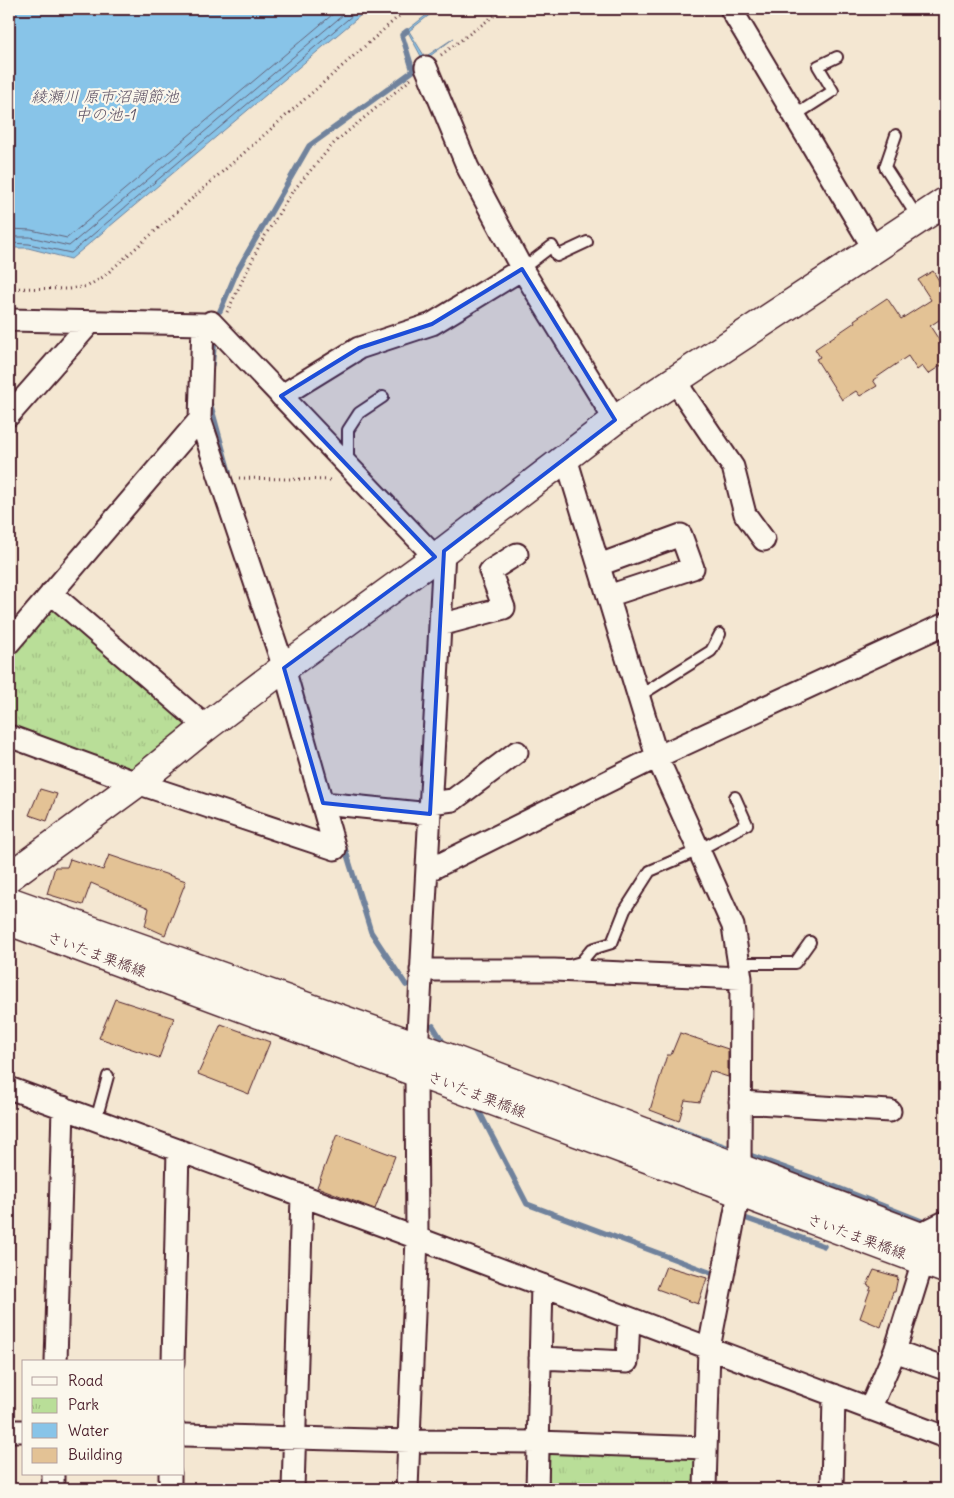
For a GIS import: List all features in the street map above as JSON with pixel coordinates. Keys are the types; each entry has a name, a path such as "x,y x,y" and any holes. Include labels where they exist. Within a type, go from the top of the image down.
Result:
{"main road":[{"path":"9,877 137,783 206,727 439,554 615,420 945,202"},
{"name":"さいたま栗橋線","path":"9,901 417,1059 737,1197 929,1255 945,1246"},
{"name":"さいたま栗橋線","path":"9,921 417,1059"}],"street":[{"path":"730,9 874,248"},
{"path":"426,67 468,168 522,269 615,420"},
{"path":"281,396 359,348 432,324 522,269"},
{"path":"9,320 203,324 200,419 288,665 329,804 335,849 137,783 9,736"},
{"path":"211,322 354,473 439,554 440,625 417,1059 417,1238 407,1489"},
{"path":"9,415 90,323"},
{"path":"675,381 734,467 745,514 764,540"},
{"path":"9,643 200,419"},
{"path":"566,458 658,757 734,926 740,970 740,1102 737,1197 709,1348 705,1489"},
{"path":"598,565 681,535 693,568 608,596"},
{"path":"440,625 504,608 490,570 517,554"},
{"path":"51,593 206,727"},
{"path":"427,870 658,757 945,624"},
{"path":"329,804 430,809 453,800 517,752"},
{"path":"421,970 740,970"},
{"path":"9,1088 417,1238 945,1437"},
{"path":"740,1102 890,1111"},
{"path":"56,1360 62,1108"},
{"path":"172,1360 178,1150"},
{"path":"293,1489 302,1196"},
{"path":"870,1409 895,1350 929,1255 945,1222"},
{"path":"537,1489 542,1285"},
{"path":"540,1358 627,1362 629,1318"},
{"path":"895,1350 945,1369"},
{"path":"832,1489 834,1395"},
{"path":"9,1431 22,1431"},
{"path":"185,1435 410,1441 538,1442 706,1448"},
{"path":"53,1476 53,1489"},
{"path":"170,1476 170,1489"}],"lane":[{"path":"794,116 833,91 818,66 837,57"},
{"path":"896,135 885,167 918,219"},
{"path":"522,269 552,246 557,256 587,242"},
{"path":"354,473 348,430 359,413 384,396"},
{"path":"639,696 711,651 720,634"},
{"path":"554,970 582,962 592,949 612,943 625,910 650,871 699,850 747,824 735,797"},
{"path":"740,970 795,962 810,942"},
{"path":"96,1120 108,1076"}],"path":[{"path":"9,288 69,289 88,286 103,277 407,9"},
{"path":"211,322 224,316 260,244 292,192 336,142 426,67 503,9"},
{"path":"238,478 354,473"}],"highlighted area":[{"path":"522,269 615,420 444,551 430,814 323,803 284,668 435,557 281,396 359,348 432,324"}],"green space":[{"path":"50,603 189,727 135,774 9,724 9,652"},
{"path":"550,1451 696,1455 695,1489 549,1489"}],"water":[{"name":"綾瀬川 原市沼調節池 中の池-1","path":"9,9 368,9 71,259 28,248 9,248"},
{"path":"434,9 437,9 409,31 425,57 454,38 426,59 422,58 408,32 401,35"}],"building":[{"path":"933,271 945,290 945,322 942,318 930,326 945,349 945,363 928,374 922,366 917,370 908,356 873,380 877,386 860,396 856,391 842,400 816,359 820,357 815,349 887,298 901,319 931,300 918,280"},
{"path":"40,789 57,794 47,821 29,815"},
{"path":"109,855 186,881 165,935 145,926 149,908 91,883 83,905 47,894 55,867 67,867 70,859 103,870"},
{"path":"115,999 174,1018 159,1058 99,1038"},
{"path":"221,1024 270,1042 249,1094 198,1074"},
{"path":"680,1033 728,1049 728,1077 710,1071 700,1102 685,1100 679,1121 650,1110 667,1055 671,1055"},
{"path":"337,1134 395,1156 375,1209 317,1187"},
{"path":"666,1266 707,1278 698,1304 657,1289"},
{"path":"874,1270 898,1277 895,1292 893,1292 881,1327 860,1318 871,1287 867,1285"}],"waterway":[{"path":"220,311 237,271 309,146 413,71 402,35 407,31"},
{"path":"212,365 215,339"},
{"path":"209,399 229,472"},
{"path":"343,842 371,932 406,985"},
{"path":"433,1026 446,1047"},
{"path":"479,1111 527,1204 714,1274 715,1268"},
{"path":"659,1123 735,1150"},
{"path":"744,1153 929,1224"},
{"path":"739,1216 824,1246"}]}
